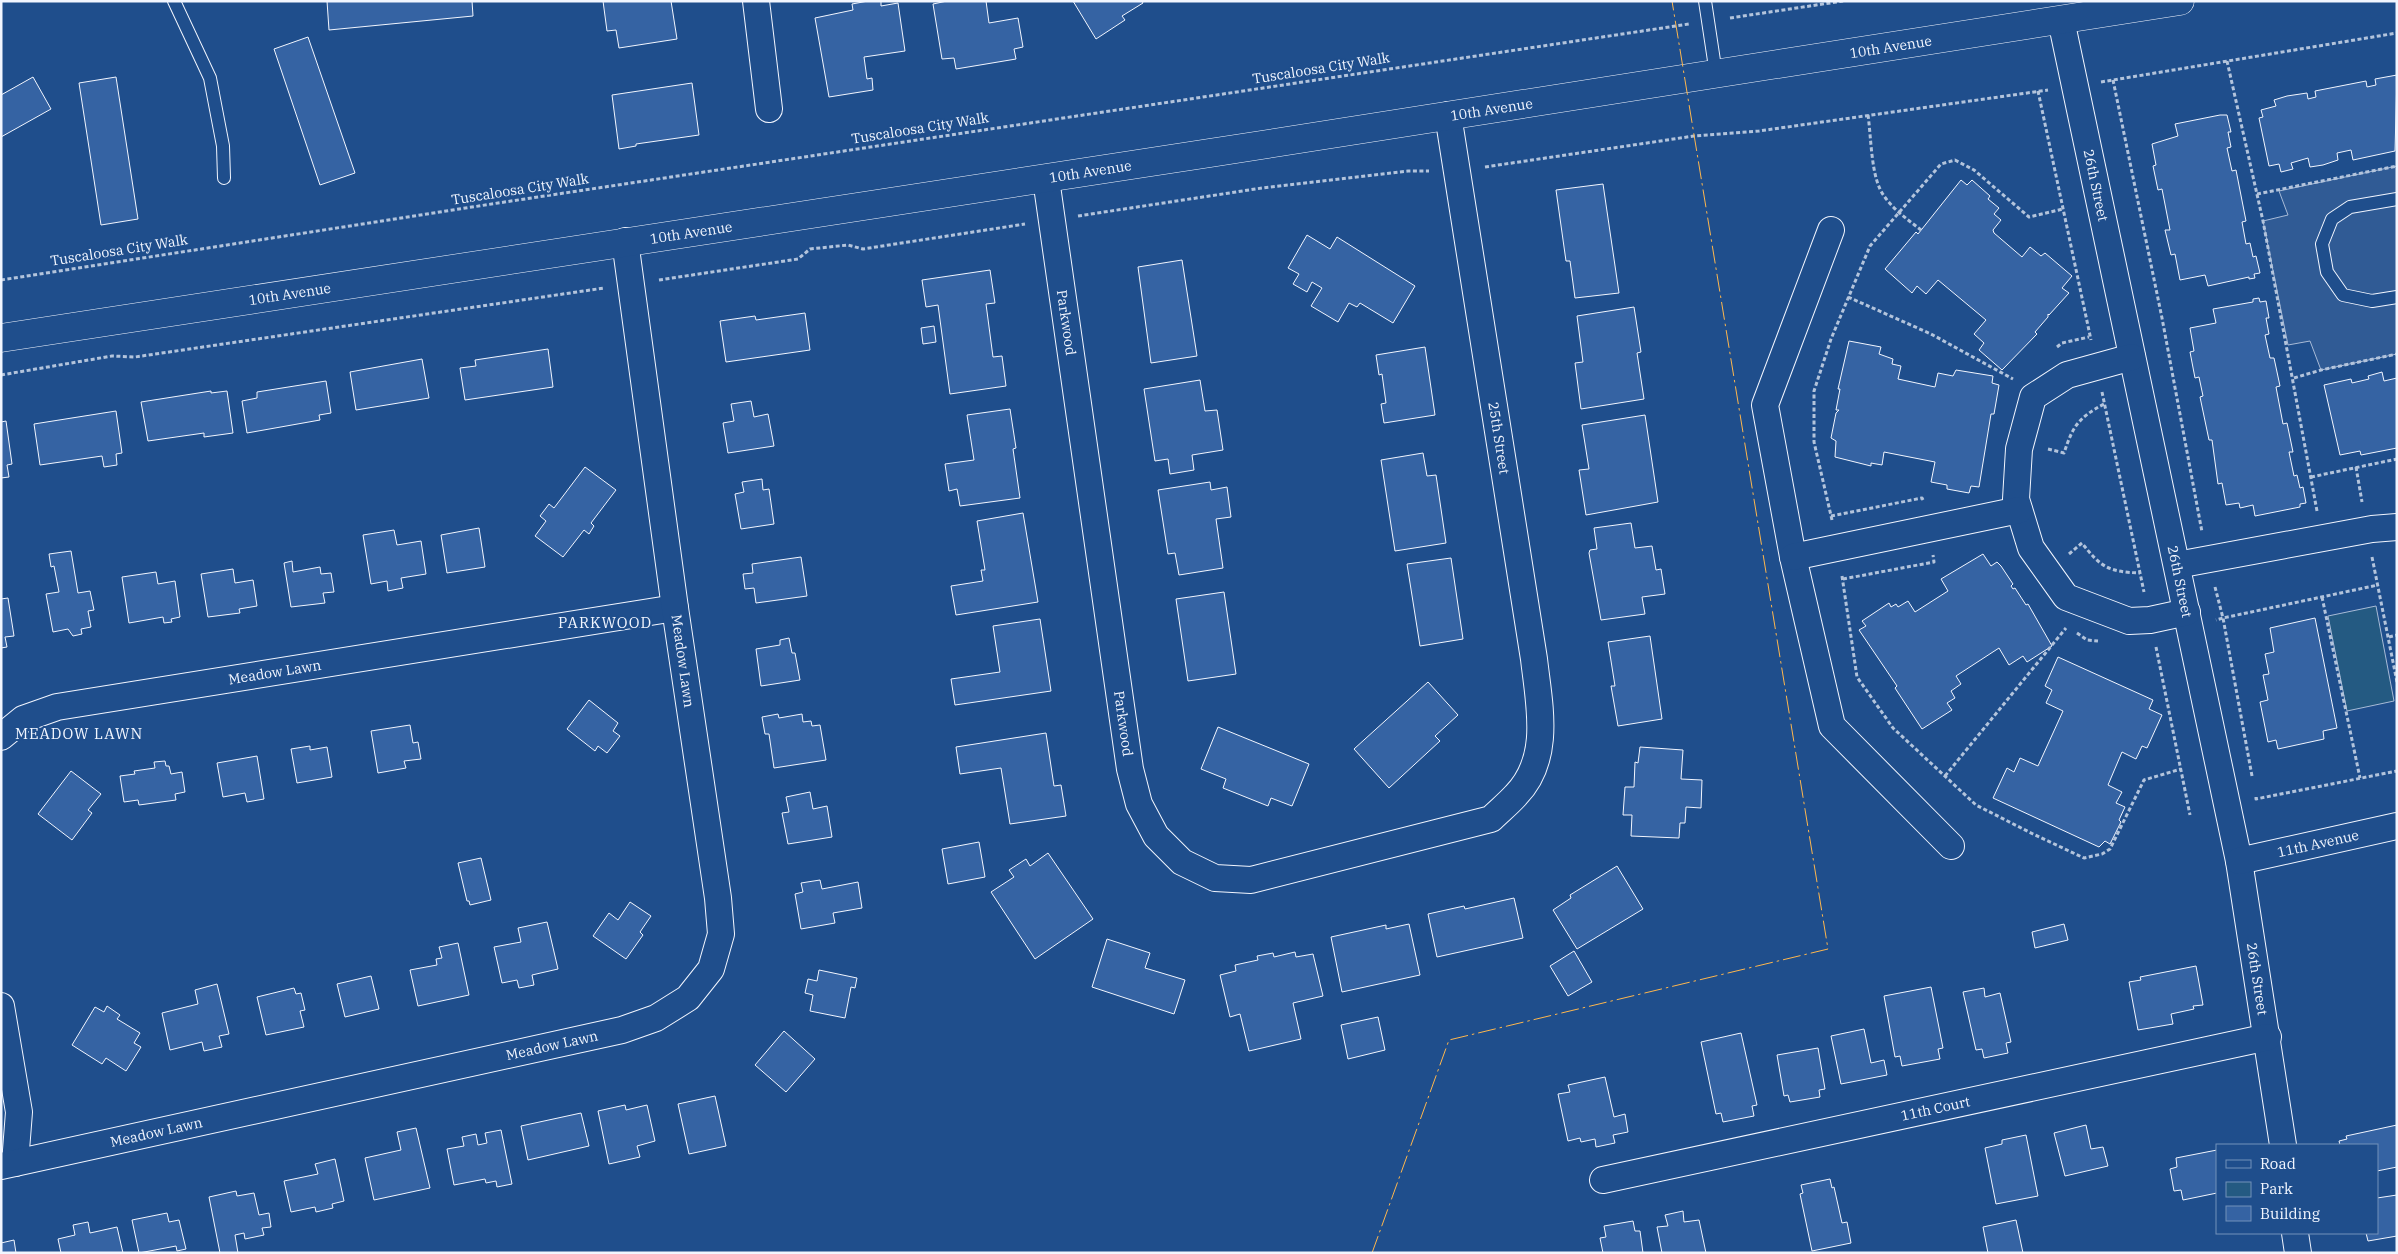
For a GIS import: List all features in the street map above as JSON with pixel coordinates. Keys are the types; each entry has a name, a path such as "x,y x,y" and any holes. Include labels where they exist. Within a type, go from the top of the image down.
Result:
{"main road":[{"name":"10th Avenue","path":"1,338 625,241 1046,180 1448,115 2180,1"}],"street":[{"path":"756,1 769,109"},
{"name":"26th Street","path":"2061,20 2239,861 2268,1037 2283,1144"},
{"name":"25th Street","path":"1448,115 1534,659 1542,727 1537,762"},
{"name":"Parkwood","path":"1046,180 1130,769 1139,804 1156,836 1182,862 1215,878 1251,880 1490,818 1518,794 1537,762"},
{"path":"1831,230 1765,405 1794,557 1832,726 1951,846"},
{"name":"Meadow Lawn","path":"1,1006 19,1112 8,1164 622,1030 656,1018 688,998 711,969 720,934 718,898 675,608 625,241"},
{"path":"2132,357 2067,375 2033,397 2019,449 2016,498 2031,548 2066,597 2129,621 2188,620"},
{"path":"1794,557 2020,510"},
{"path":"2177,565 2366,530 2397,527"},
{"name":"Meadow Lawn","path":"1,737 23,719 56,707 675,608"},
{"name":"11th Avenue","path":"2239,861 2397,826"},
{"name":"11th Court","path":"1603,1180 2268,1037"},
{"path":"2295,1234 2298,1253"}],"lane":[{"path":"174,1 210,78 223,146 224,178"},
{"path":"1706,1 1716,74"},
{"path":"2397,199 2350,207 2332,219 2322,244 2327,272 2343,295 2372,301 2397,297"}],"path":[{"name":"Tuscaloosa City Walk","path":"1,280 1843,1"},
{"path":"1,375 112,356 134,357 798,259 810,250 848,245 863,249 1262,188 1408,172 1457,171 1694,136 1759,131 2075,86 2397,33"},
{"path":"2227,61 2257,194 2294,378 2318,515"},
{"path":"2113,80 2253,780"},
{"path":"2038,91 2098,367 2104,404 2190,815"},
{"path":"1868,115 1874,165 1880,188 1900,212 1921,230"},
{"path":"2257,194 2397,166"},
{"path":"1848,298 1931,334 2018,382"},
{"path":"2294,378 2321,370 2397,354"},
{"path":"2042,448 2064,453 2075,424 2086,414 2104,404"},
{"path":"2311,477 2397,459"},
{"path":"2356,467 2366,530 2397,682"},
{"path":"2063,559 2082,543 2094,559 2106,568 2140,573"},
{"path":"1843,579 1934,562 1933,549"},
{"path":"2188,620 2222,618 2378,585"},
{"path":"2322,597 2360,778"},
{"path":"2062,622 2087,640 2103,642"},
{"path":"1945,776 2068,626"},
{"path":"2389,637 2397,636"},
{"path":"2255,789 2256,799 2397,771"}],"green space":[{"path":"2376,606 2394,701 2347,711 2328,616"}],"shaded area":[{"path":"2397,166 2397,354 2321,370 2310,341 2288,345 2263,221 2288,215 2279,191"}],"building":[{"path":"327,1 472,1 473,16 329,30"},
{"path":"603,1 671,1 677,39 619,48 616,30 607,31"},
{"path":"881,1 881,6 898,3 905,51 864,57 867,79 872,78 873,90 829,97 815,18 853,10 852,4"},
{"path":"947,1 986,1 989,23 1018,18 1023,47 1014,49 1016,59 956,69 954,58 942,59 933,4"},
{"path":"1073,1 1142,1 1143,3 1122,16 1125,20 1096,39"},
{"path":"308,37 355,173 320,185 274,49"},
{"path":"2397,75 2395,151 2353,160 2351,150 2337,153 2338,160 2323,165 2310,167 2308,158 2291,163 2293,169 2281,172 2279,164 2269,166 2259,118 2263,117 2261,110 2276,106 2274,100 2307,93 2308,99 2316,97 2315,91 2366,81 2367,87 2376,85 2375,79"},
{"path":"33,77 51,109 1,137 1,95"},
{"path":"116,77 138,219 101,225 79,83"},
{"path":"692,83 699,135 636,144 636,146 619,149 612,95"},
{"path":"2227,115 2231,132 2228,132 2231,147 2227,148 2232,171 2236,170 2246,221 2242,222 2246,244 2250,243 2253,257 2256,256 2260,273 2254,274 2255,278 2249,279 2249,277 2208,286 2205,275 2180,280 2175,254 2171,255 2165,230 2170,230 2162,189 2158,190 2153,166 2156,165 2152,144 2178,136 2175,124"},
{"path":"1961,180 1967,185 1972,180 1990,196 1988,199 1999,208 1994,214 2001,220 1993,230 1994,233 2022,257 2030,247 2041,256 2045,253 2072,276 2062,288 2069,293 2048,314 2048,317 2035,332 2037,334 2002,370 1979,350 1984,343 1974,334 1986,320 1938,280 1926,294 1917,286 1912,293 1885,269 1916,232 1918,234"},
{"path":"1603,184 1619,293 1575,298 1570,261 1566,261 1556,190"},
{"path":"1307,235 1330,249 1337,237 1415,286 1393,323 1360,303 1357,307 1349,303 1338,322 1311,306 1322,288 1312,282 1307,292 1293,284 1299,274 1288,268"},
{"path":"1182,260 1197,356 1151,363 1138,267"},
{"path":"990,270 995,303 986,304 993,357 1002,356 1006,386 950,394 938,305 926,307 922,280"},
{"path":"2259,298 2260,302 2266,301 2269,318 2266,318 2269,334 2265,335 2270,358 2274,358 2280,386 2276,387 2283,424 2287,423 2293,452 2289,452 2294,476 2297,475 2300,488 2303,487 2306,503 2300,504 2300,507 2255,516 2253,505 2240,508 2239,503 2226,505 2222,483 2218,484 2212,440 2209,440 2200,397 2203,396 2199,377 2195,378 2190,352 2194,351 2190,328 2216,323 2213,309 2253,302 2253,299"},
{"path":"1634,307 1641,352 1637,353 1644,399 1581,409 1575,363 1583,362 1577,316"},
{"path":"805,313 810,350 726,362 720,321 755,316 756,320"},
{"path":"934,326 936,342 923,344 921,328"},
{"path":"1849,341 1881,347 1879,354 1893,359 1892,364 1901,366 1898,379 1935,387 1938,373 1953,376 1956,370 1993,376 1992,383 1999,385 1994,414 1991,414 1979,487 1971,486 1969,493 1947,489 1947,485 1931,482 1935,462 1884,452 1882,465 1871,463 1871,466 1835,457 1836,441 1831,438 1836,413 1839,410 1836,410 1840,389 1838,389"},
{"path":"1425,347 1435,415 1384,423 1381,404 1386,403 1382,374 1379,375 1376,355"},
{"path":"548,349 553,387 465,400 460,368 476,366 475,360"},
{"path":"422,359 429,398 356,410 350,372"},
{"path":"2382,372 2384,381 2397,378 2397,448 2361,455 2360,451 2340,455 2324,385 2351,379 2352,383 2369,379 2368,376"},
{"path":"1200,380 1205,411 1217,410 1223,450 1192,455 1194,470 1170,474 1168,459 1155,461 1144,389"},
{"path":"326,381 331,413 319,415 320,420 247,433 242,401 257,398 257,392"},
{"path":"211,391 211,393 227,391 233,433 204,437 204,433 148,441 141,402"},
{"path":"751,401 754,417 768,414 774,446 728,453 723,423 734,421 731,404"},
{"path":"1010,409 1016,448 1013,449 1020,498 960,506 957,489 949,491 945,464 974,460 967,415"},
{"path":"116,411 122,453 116,454 117,465 104,467 102,456 40,465 34,424"},
{"path":"1645,415 1658,502 1586,515 1579,470 1589,469 1582,425"},
{"path":"6,421 12,464 7,465 9,477 1,478 1,422"},
{"path":"1423,453 1427,476 1436,475 1446,543 1395,551 1381,460"},
{"path":"585,467 616,490 591,523 594,526 589,534 584,530 563,557 535,536 546,521 540,516 549,504 554,508"},
{"path":"762,479 763,490 769,489 774,524 741,529 735,494 744,492 742,482"},
{"path":"1210,482 1211,490 1227,487 1231,517 1216,519 1223,568 1179,575 1175,553 1168,554 1158,490"},
{"path":"1023,513 1038,602 956,615 951,586 983,581 981,570 985,570 977,521"},
{"path":"1631,523 1635,548 1652,546 1656,570 1661,569 1665,594 1642,597 1645,614 1601,620 1589,553 1590,550 1597,549 1594,528"},
{"path":"479,528 485,567 447,573 441,535"},
{"path":"394,530 397,545 421,541 426,574 401,578 403,588 388,591 387,581 371,584 363,535"},
{"path":"71,551 78,593 90,591 94,610 88,611 91,627 81,629 82,634 73,636 68,629 53,632 46,594 59,592 54,566 51,567 49,554"},
{"path":"1983,554 1991,566 1997,562 2001,566 2013,584 2011,586 2013,589 2015,588 2026,605 2028,604 2052,646 2027,662 2023,656 2009,665 1999,648 1956,676 1961,684 1951,691 1955,698 1947,703 1952,710 1922,729 1895,688 1897,686 1859,630 1866,626 1862,621 1889,603 1891,607 1896,604 1898,607 1908,601 1915,612 1948,591 1941,579"},
{"path":"801,557 807,596 756,603 754,588 745,589 743,574 753,573 752,564"},
{"path":"1451,558 1463,639 1420,646 1407,564"},
{"path":"292,561 293,572 320,567 321,574 331,573 334,592 323,593 325,603 291,607 284,563"},
{"path":"233,569 235,583 253,580 257,606 239,609 240,613 208,617 201,574"},
{"path":"156,572 158,584 175,581 180,617 171,619 172,622 164,623 163,617 129,623 122,577"},
{"path":"1224,592 1236,674 1188,681 1176,599"},
{"path":"8,598 14,636 5,637 7,647 1,648 1,599"},
{"path":"2315,618 2337,728 2323,731 2324,739 2278,749 2276,740 2268,742 2260,702 2268,700 2263,675 2269,674 2265,654 2274,652 2270,628"},
{"path":"1040,619 1051,691 955,705 951,679 1000,672 993,626"},
{"path":"1650,636 1662,719 1618,726 1611,686 1615,686 1608,642"},
{"path":"789,638 792,653 795,653 800,680 761,686 756,649 780,645 780,640"},
{"path":"2058,657 2153,700 2149,709 2162,715 2147,748 2142,746 2136,759 2122,752 2108,785 2122,792 2116,803 2125,807 2119,820 2121,822 2110,844 2105,841 2099,847 1993,798 2007,768 2014,772 2020,758 2038,766 2063,711 2046,703 2052,690 2045,686"},
{"path":"1428,682 1458,715 1435,736 1440,741 1389,788 1354,749"},
{"path":"589,700 618,723 613,731 620,736 607,753 598,746 595,751 567,729"},
{"path":"778,714 779,718 802,714 803,722 811,721 812,726 820,725 826,760 774,768 769,734 765,734 762,717"},
{"path":"410,725 413,743 418,742 421,759 404,761 406,768 378,773 371,731"},
{"path":"1218,727 1309,764 1292,806 1271,798 1268,806 1223,788 1226,779 1201,769"},
{"path":"1046,733 1054,786 1061,785 1066,816 1010,824 1001,768 960,774 956,747"},
{"path":"310,746 310,750 327,747 332,777 297,783 291,749"},
{"path":"1640,747 1683,750 1681,779 1702,780 1701,808 1686,807 1685,823 1680,823 1679,838 1631,836 1632,815 1623,815 1625,787 1634,787 1635,762 1638,763"},
{"path":"257,756 264,799 247,802 245,793 223,797 217,763"},
{"path":"165,761 166,766 169,766 171,774 182,772 185,792 175,794 176,800 139,805 138,800 124,802 120,776 135,774 134,771 155,768 154,762"},
{"path":"71,771 101,794 88,810 92,813 72,840 38,814"},
{"path":"810,792 813,809 827,806 832,837 788,844 782,813 789,812 786,797"},
{"path":"979,842 985,877 948,884 942,849"},
{"path":"1048,853 1093,919 1035,959 991,892 1014,877 1009,870 1026,859 1030,866"},
{"path":"481,858 491,900 470,905 469,901 467,901 458,863"},
{"path":"1617,866 1643,909 1577,949 1553,910 1571,898 1570,895"},
{"path":"820,880 822,889 858,882 862,908 833,913 835,923 801,929 795,894 803,892 801,883"},
{"path":"1514,898 1523,938 1437,957 1428,914 1464,906 1465,909"},
{"path":"630,902 651,916 640,932 643,935 626,959 593,936 609,913 618,920"},
{"path":"547,922 558,969 532,975 534,985 519,988 517,980 502,983 494,947 521,942 518,928"},
{"path":"1409,924 1420,975 1342,992 1331,937 1386,925 1386,929"},
{"path":"2064,924 2068,940 2035,948 2032,932"},
{"path":"1107,939 1150,953 1145,968 1185,980 1174,1014 1092,987"},
{"path":"458,943 469,995 418,1006 410,970 437,965 436,959 442,958 439,947"},
{"path":"1574,951 1592,982 1568,996 1550,966"},
{"path":"1295,952 1296,957 1313,954 1323,996 1293,1003 1301,1039 1249,1051 1240,1014 1230,1017 1220,975 1236,971 1235,965 1258,960 1257,956 1273,953 1274,957"},
{"path":"2196,966 2203,1005 2193,1006 2194,1009 2171,1014 2173,1024 2138,1030 2129,982 2141,980 2140,977"},
{"path":"819,970 857,978 855,988 851,987 845,1018 810,1011 813,995 805,993 808,979 817,981"},
{"path":"371,976 379,1009 345,1017 337,984"},
{"path":"217,984 229,1034 219,1036 222,1047 204,1051 202,1042 170,1050 162,1013 198,1004 195,990"},
{"path":"1931,987 1943,1048 1938,1049 1940,1059 1902,1066 1900,1056 1895,1057 1884,996"},
{"path":"294,988 296,994 301,993 305,1010 300,1011 304,1027 266,1035 257,997"},
{"path":"1984,988 1985,997 2000,993 2011,1042 2006,1043 2008,1053 1984,1058 1982,1049 1976,1050 1963,992"},
{"path":"107,1006 120,1015 117,1019 140,1033 134,1043 141,1047 126,1071 106,1058 102,1064 72,1045 95,1007 104,1012"},
{"path":"1378,1017 1385,1050 1348,1059 1341,1025"},
{"path":"1864,1029 1871,1063 1884,1060 1887,1075 1841,1084 1831,1036"},
{"path":"784,1031 815,1059 786,1092 755,1065"},
{"path":"1741,1033 1757,1105 1752,1106 1754,1116 1723,1122 1721,1113 1716,1114 1701,1042"},
{"path":"1818,1048 1825,1089 1819,1090 1820,1097 1790,1102 1788,1095 1784,1096 1777,1055"},
{"path":"1605,1077 1614,1117 1625,1114 1628,1132 1613,1135 1615,1143 1596,1147 1595,1139 1581,1142 1580,1138 1568,1141 1558,1094 1570,1092 1568,1085"},
{"path":"715,1096 726,1146 689,1154 678,1104"},
{"path":"625,1105 626,1110 647,1105 655,1141 637,1146 640,1157 609,1164 598,1111"},
{"path":"581,1113 589,1146 528,1160 521,1126"},
{"path":"2086,1125 2091,1149 2103,1147 2108,1166 2065,1176 2054,1133"},
{"path":"2397,1125 2397,1167 2378,1171 2378,1144 2340,1144 2339,1141 2347,1139 2346,1136"},
{"path":"416,1128 430,1188 374,1200 365,1158 401,1150 397,1132"},
{"path":"501,1130 512,1184 497,1187 496,1181 486,1183 485,1179 454,1185 447,1149 464,1146 462,1137 476,1134 478,1145 487,1143 485,1133"},
{"path":"2026,1135 2038,1196 1996,1204 1985,1148 2002,1144 2002,1140"},
{"path":"2216,1150 2216,1193 2183,1200 2181,1190 2174,1191 2170,1169 2177,1167 2176,1158"},
{"path":"335,1159 344,1201 332,1204 333,1208 316,1212 315,1207 291,1212 284,1181 318,1174 315,1164"},
{"path":"1830,1179 1832,1188 1834,1187 1842,1223 1847,1222 1851,1243 1812,1251 1800,1194 1803,1193 1801,1185"},
{"path":"236,1191 237,1196 254,1193 259,1215 269,1213 271,1227 262,1228 264,1235 245,1239 244,1233 235,1235 238,1253 220,1253 209,1197"},
{"path":"2397,1195 2397,1236 2368,1241 2366,1234 2378,1234 2378,1198"},
{"path":"1683,1211 1684,1222 1699,1220 1706,1253 1662,1253 1657,1227 1668,1226 1665,1215"},
{"path":"167,1213 169,1222 179,1220 186,1249 177,1251 176,1246 139,1253 132,1220"},
{"path":"2016,1220 2023,1253 1988,1253 1983,1227"},
{"path":"1633,1221 1635,1231 1640,1231 1643,1253 1603,1253 1600,1238 1606,1237 1604,1226"},
{"path":"88,1222 90,1233 117,1227 123,1253 61,1253 58,1239 75,1235 73,1225"},
{"path":"14,1240 16,1253 1,1253 1,1243"}],"power":[{"path":"1372,1253 1449,1040 1828,949 1672,1"}],"district":[{"name":"PARKWOOD","path":"605,622"},
{"name":"MEADOW LAWN","path":"79,733"}]}
